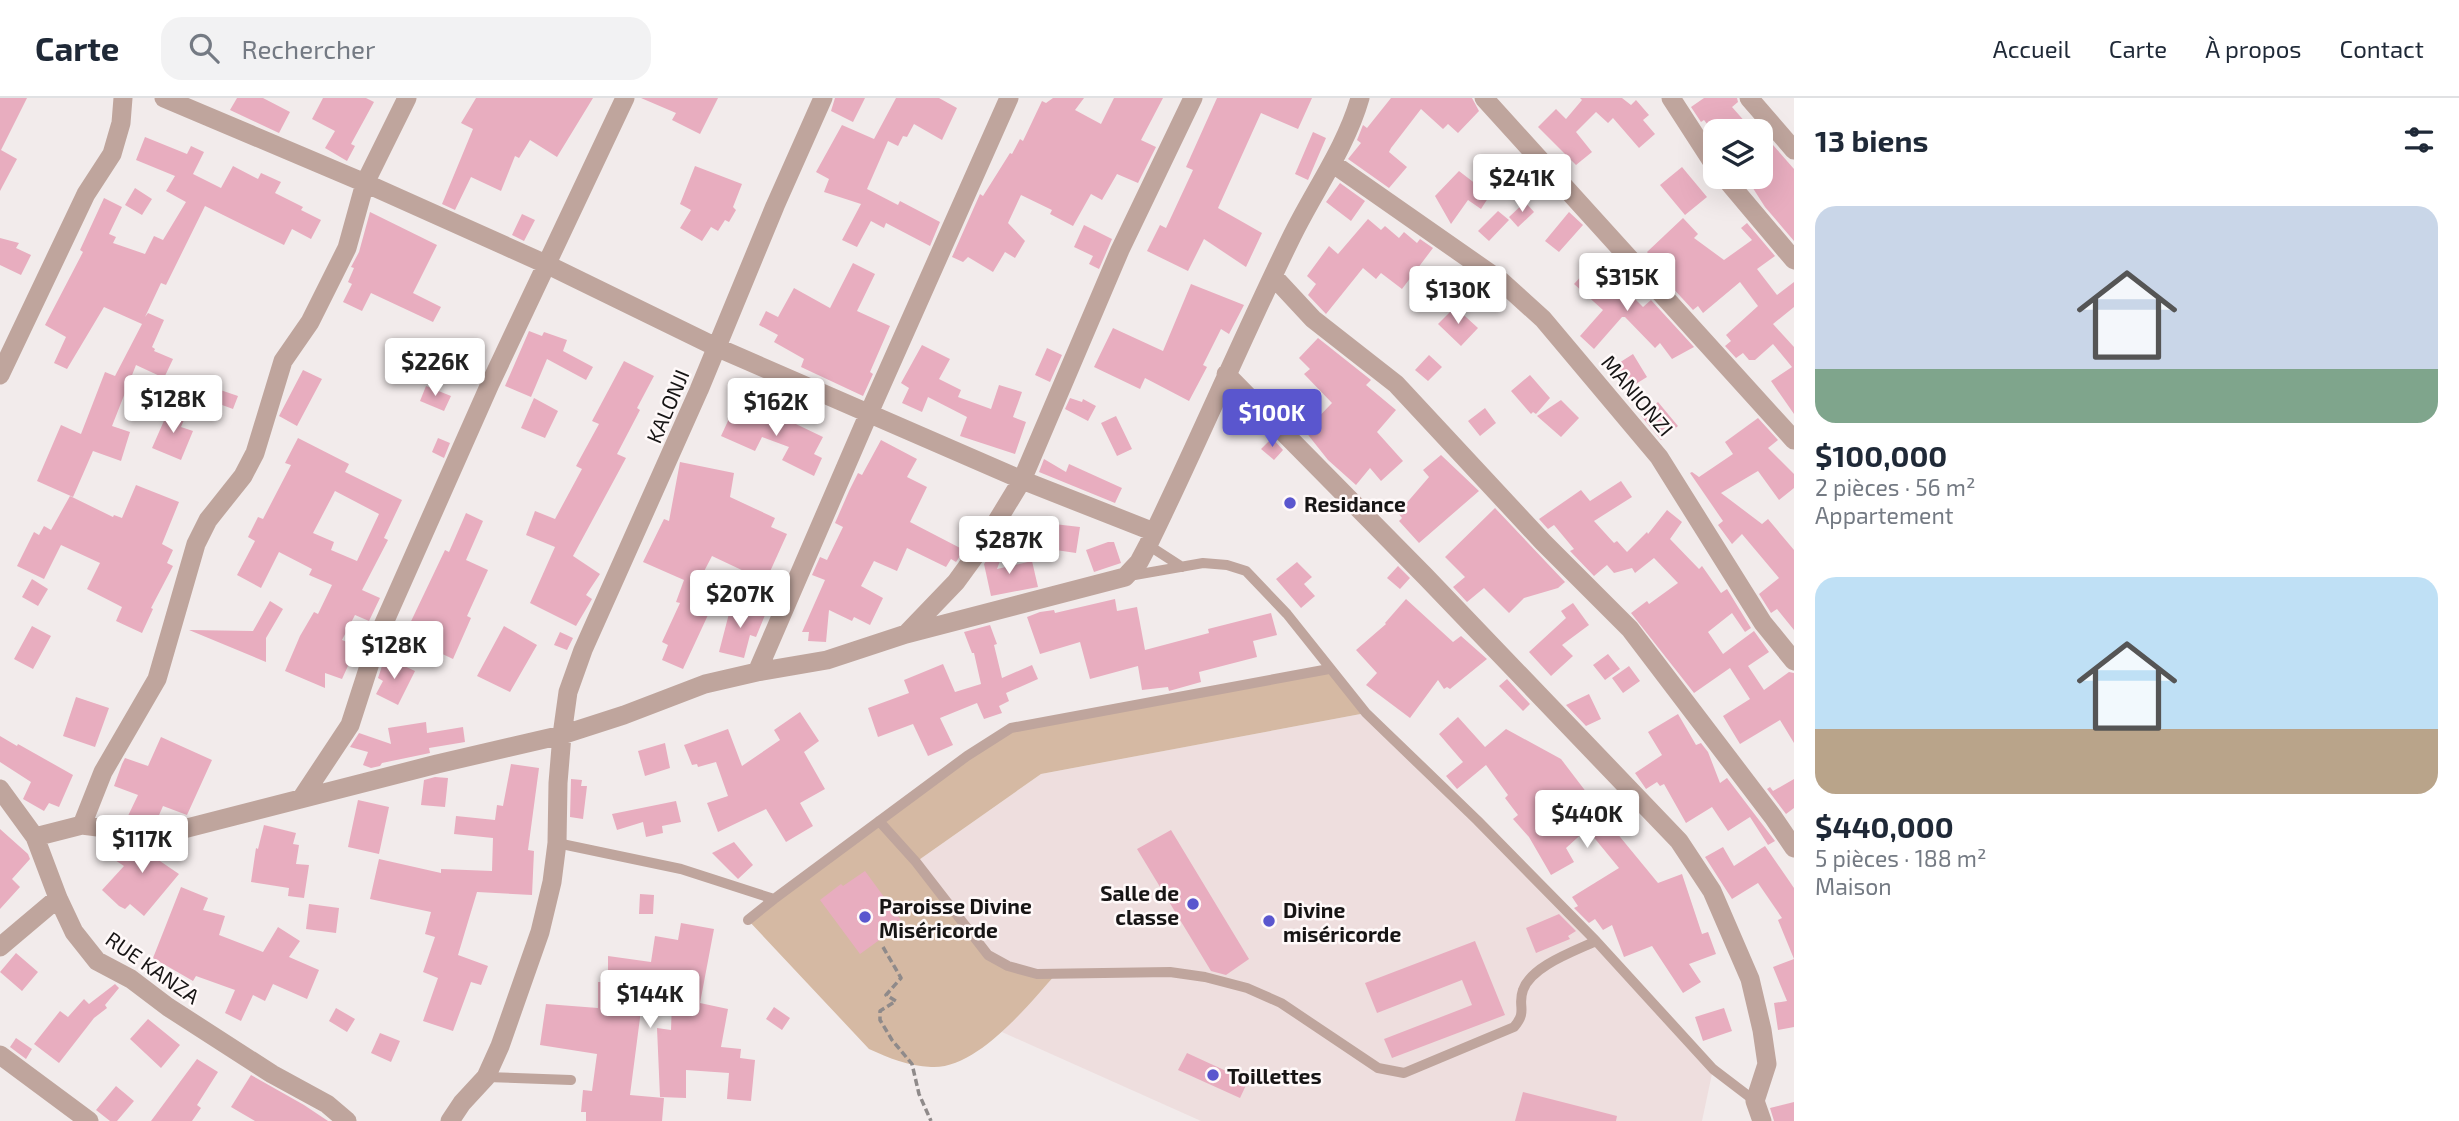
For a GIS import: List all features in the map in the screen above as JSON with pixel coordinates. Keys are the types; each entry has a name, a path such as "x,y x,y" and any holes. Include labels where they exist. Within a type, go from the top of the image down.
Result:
{"street":[{"path":"0,375 86,194 112,154 121,122 123,98"},
{"path":"164,98 365,183 548,265 716,347 869,412 1151,539"},
{"path":"82,825 103,772 157,679 196,544 208,520 243,476 255,453 283,361 310,322 347,248 365,183 407,98"},
{"path":"301,799 351,725 380,632 490,384 625,98"},
{"name":"KALONJI","path":"450,1121 486,1077 540,932 552,882 557,843 558,783 568,692 583,650 694,402 823,98"},
{"path":"757,671 1009,98"},
{"path":"906,634 956,582 980,549 1021,480 1120,250 1193,98"},
{"path":"36,837 82,825 160,835 562,735 705,684 757,671 827,660 906,634 1125,577 1139,562 1151,539 1226,374 1292,236 1332,163 1360,98"},
{"path":"1485,98 1794,440"},
{"path":"1671,98 1703,147"},
{"path":"1749,98 1794,150"},
{"name":"MANIONZI","path":"1332,163 1501,281 1544,320 1659,457 1763,623 1794,661"},
{"path":"1734,189 1794,260"},
{"path":"1274,277 1313,319 1396,384 1543,542 1630,629 1794,848"},
{"path":"1226,374 1398,548 1679,841 1712,891 1750,979 1767,1064 1755,1101 1762,1121"},
{"name":"RUE KANZA","path":"0,789 36,837 58,898 74,932 97,961 131,979 168,1007 272,1074 327,1104 347,1121"},
{"path":"0,947 58,898"},
{"path":"0,1055 89,1121"}],"lane":[{"path":"1151,539 1182,566"},
{"path":"1125,577 1203,563 1227,565 1246,571 1287,614 1366,713 1477,820 1596,941 1713,1069 1738,1085 1755,1101"},
{"path":"748,920 967,756 1011,728 1329,668"},
{"path":"879,821 916,862 988,955 1008,966 1037,974 1170,972 1205,977 1247,988 1282,1003 1378,1068 1404,1073 1514,1027 1521,1018 1522,991 1533,975 1563,956 1596,941"},
{"path":"557,843 681,869 774,899"},
{"path":"486,1077 571,1080"}],"path":[{"path":"883,947 901,978 887,995 896,1001 880,1011 880,1020 912,1064 919,1094 931,1121"}],"shaded area":[{"path":"1329,669 1366,713 1041,774 916,862 988,955 1008,966 1057,973 1017,1018 966,1058 948,1065 931,1067 899,1061 869,1049 748,920 1011,728"},
{"name":"Divine miséricorde","path":"1366,713 1477,820 1713,1069 1702,1121 1201,1121 1002,1032 1056,974 1037,974 988,955 916,862 1041,774"}],"building":[{"path":"0,98 27,98 1,150 17,159 0,191"},
{"path":"237,98 263,98 290,112 279,133 230,110"},
{"path":"323,98 366,98 374,102 351,144 355,146 347,161 325,148 335,131 312,119"},
{"path":"476,98 593,98 557,157 530,140 519,158 515,156 501,191 471,177 455,210 442,204 473,129 461,123"},
{"path":"641,98 718,98 700,134 672,120 676,113"},
{"path":"835,98 865,98 853,122 831,111"},
{"path":"896,98 939,98 957,108 942,140 914,124 898,146 888,141 867,189 898,205 900,201 940,222 930,246 886,223 884,228 871,221 857,247 842,240 861,204 824,192 829,179 816,172 842,125 874,139"},
{"path":"1053,98 1084,98 1075,110 1101,124 1114,98 1163,98 1141,140 1156,147 1138,183 1117,174 1102,200 1091,194 1073,226 1050,214 1052,210 1021,195 1008,223 1025,241 1015,258 1005,252 993,272 968,257 963,262 952,257 980,194 983,196 1020,139 1023,141 1042,101 1046,103"},
{"path":"1217,98 1312,98 1298,129 1261,113 1218,208 1262,233 1246,267 1204,239 1188,271 1147,251 1160,225 1166,228 1193,170 1186,167"},
{"path":"1391,98 1472,98 1479,111 1458,133 1448,124 1443,129 1421,109 1389,152 1407,167 1389,188 1348,159 1361,143 1357,140 1363,125 1367,128"},
{"path":"1580,98 1622,98 1631,105 1636,100 1649,115 1643,120 1655,134 1639,148 1613,118 1608,123 1596,112 1576,132 1592,152 1576,165 1538,127 1556,109 1566,119 1582,100"},
{"path":"1704,98 1737,98 1738,102 1732,107 1743,119 1703,119 1701,122 1691,107"},
{"path":"1313,132 1326,138 1308,180 1295,174"},
{"path":"145,137 187,154 191,146 204,152 193,174 221,188 233,166 258,179 261,173 281,182 275,193 321,220 311,239 292,229 284,245 205,206 166,285 161,283 145,317 148,313 164,320 152,347 154,351 173,359 164,378 136,365 112,426 130,432 121,461 93,451 73,497 37,481 61,425 81,434 105,372 115,376 142,324 104,307 67,369 54,363 66,337 45,325 83,252 80,250 104,198 122,207 109,234 116,237 113,243 145,254 154,236 163,240 186,202 166,191 175,176 136,160"},
{"path":"1773,145 1794,169 1794,241 1753,189 1773,189"},
{"path":"695,166 742,184 733,207 736,210 729,222 725,220 718,231 711,227 702,241 680,228 691,210 680,204"},
{"path":"1682,167 1707,197 1685,215 1660,185"},
{"path":"1459,171 1490,195 1481,209 1468,200 1451,224 1435,196"},
{"path":"1340,183 1365,201 1351,221 1326,202"},
{"path":"135,188 152,199 142,215 125,205"},
{"path":"1525,202 1534,212 1518,227 1509,217"},
{"path":"1498,211 1509,220 1489,241 1478,231"},
{"path":"370,212 437,245 413,293 441,307 433,322 371,293 362,311 343,302 352,284 348,282 354,268 351,267 359,252"},
{"path":"1569,212 1583,225 1559,252 1545,241"},
{"path":"522,214 535,220 524,241 512,235"},
{"path":"1683,218 1698,234 1694,238 1724,260 1752,240 1741,228 1747,223 1775,256 1757,269 1777,295 1794,282 1794,307 1773,324 1794,347 1794,414 1771,381 1792,367 1773,344 1755,360 1749,360 1743,353 1736,358 1725,346 1731,341 1726,335 1758,306 1740,282 1703,313 1698,306 1693,310 1669,284 1672,280 1647,252"},
{"path":"1368,219 1381,230 1385,226 1399,238 1404,232 1417,243 1420,239 1433,248 1402,289 1381,273 1376,279 1363,268 1326,314 1308,295 1316,284 1307,276 1329,246 1338,254"},
{"path":"1084,225 1112,239 1099,269 1089,264 1093,256 1074,247"},
{"path":"0,238 19,243 16,248 31,255 21,275 0,265"},
{"path":"1596,260 1643,307 1651,300 1694,347 1672,359 1660,343 1655,348 1622,317 1594,349 1580,336 1603,310 1574,284"},
{"path":"853,263 875,274 857,311 890,326 870,372 873,374 863,396 801,367 804,359 774,342 778,335 759,325 766,311 778,317 794,288 830,308"},
{"path":"1191,284 1244,305 1229,334 1221,329 1203,365 1207,367 1189,401 1145,378 1140,389 1094,367 1113,328 1163,351"},
{"path":"1455,307 1478,328 1461,346 1438,324"},
{"path":"529,331 542,336 544,332 567,340 563,351 593,367 586,380 547,359 531,397 505,386"},
{"path":"1318,338 1371,380 1366,385 1396,410 1377,432 1403,461 1381,481 1370,468 1356,485 1328,460 1305,431 1332,403 1304,374 1310,369 1299,358"},
{"path":"922,345 950,359 939,379 961,390 958,397 991,409 999,385 1022,392 1013,417 1026,422 1015,454 960,436 967,417 928,397 922,412 902,403 909,388 901,383"},
{"path":"1047,348 1062,355 1050,382 1035,375"},
{"path":"1633,354 1647,377 1626,390 1611,368"},
{"path":"1429,355 1442,367 1428,381 1415,370"},
{"path":"624,361 654,376 617,454 626,458 573,556 600,574 586,595 592,599 576,626 530,603 555,547 526,535 535,511 555,519 582,469 576,466 599,424 592,421"},
{"path":"303,370 322,379 297,426 279,416"},
{"path":"1530,375 1550,398 1536,414 1531,414 1511,391"},
{"path":"188,379 238,396 233,409 184,391"},
{"path":"426,386 451,396 444,411 420,401"},
{"path":"534,398 558,411 545,438 521,428"},
{"path":"1070,398 1082,402 1083,399 1096,406 1088,421 1065,409"},
{"path":"1561,400 1579,418 1561,437 1537,416"},
{"path":"1658,402 1678,426 1661,440 1641,416"},
{"path":"170,407 187,413 181,427 193,431 181,460 152,448"},
{"path":"734,408 771,425 775,414 823,437 814,454 822,458 814,476 782,460 789,447 762,437 755,451 721,436"},
{"path":"1485,408 1496,423 1480,436 1468,421"},
{"path":"1293,410 1308,427 1302,433 1286,417"},
{"path":"1116,416 1132,449 1117,456 1101,423"},
{"path":"1758,418 1778,440 1768,448 1794,474 1794,488 1779,500 1758,471 1721,493 1762,524 1768,519 1794,550 1794,630 1777,609 1771,613 1759,594 1779,578 1742,534 1732,544 1718,525 1723,521 1690,473 1699,477 1733,454 1725,442"},
{"path":"298,438 349,464 345,472 402,500 384,538 388,540 362,590 380,598 369,621 355,615 342,640 357,646 342,679 325,673 325,688 285,671 300,636 314,612 318,614 332,585 309,575 312,569 279,552 261,588 237,575 255,541 248,537 258,517 263,519 291,465 285,463","holes":["335,491 379,514 357,561 331,550 334,542 313,533"]},
{"path":"438,438 450,443 444,458 432,452"},
{"path":"1272,438 1283,450 1274,460 1261,449"},
{"path":"881,440 917,459 907,477 927,487 910,522 964,550 956,562 951,559 946,567 907,548 897,571 874,561 861,586 883,598 870,625 854,617 852,621 829,610 826,642 808,641 809,632 802,632 825,580 812,575 820,557 827,560 843,527 835,523 849,491 858,473 862,475"},
{"path":"1441,455 1479,491 1419,543 1399,521 1402,518 1398,513 1429,477 1423,470"},
{"path":"1044,459 1066,472 1069,464 1122,488 1115,503 1039,472"},
{"path":"680,462 734,473 730,497 775,518 771,527 787,534 768,576 750,570 748,573 712,556 699,581 720,589 683,669 662,660 668,645 662,642 680,603 676,602 684,580 643,562 664,519 669,521"},
{"path":"1621,481 1632,497 1594,521 1614,543 1617,541 1627,552 1647,532 1648,534 1667,510 1682,522 1670,539 1699,569 1702,566 1721,593 1727,589 1751,628 1745,632 1732,613 1708,632 1723,654 1754,631 1769,652 1748,666 1764,690 1789,672 1794,673 1794,743 1780,720 1740,744 1723,716 1750,699 1730,668 1694,693 1631,613 1678,583 1654,558 1635,573 1632,568 1614,573 1607,565 1594,576 1570,551 1574,549 1554,525 1548,529 1539,519 1581,490 1590,501"},
{"path":"136,485 179,502 162,544 173,550 167,563 173,566 151,608 153,609 142,633 116,621 122,607 87,589 100,563 61,545 44,579 17,566 34,532 39,535 44,526 51,530 70,496 113,517 122,518"},
{"path":"1495,508 1565,582 1558,588 1524,598 1509,613 1484,588 1467,602 1453,587 1465,577 1445,557"},
{"path":"466,513 483,521 466,560 488,570 467,616 471,618 453,659 404,636 445,550 449,552"},
{"path":"1054,524 1080,527 1076,553 1049,549"},
{"path":"1114,542 1121,563 1094,572 1086,550"},
{"path":"994,550 1003,553 997,569 1032,561 1038,587 991,596 984,564"},
{"path":"1297,562 1312,577 1304,584 1315,596 1301,608 1276,579"},
{"path":"1398,566 1410,578 1400,589 1387,578"},
{"path":"32,579 48,589 38,606 22,597"},
{"path":"1115,599 1117,611 1137,607 1145,650 1209,633 1208,629 1271,613 1277,635 1253,641 1257,657 1199,672 1201,682 1169,691 1168,687 1142,690 1138,666 1090,679 1080,642 1040,654 1027,617 1040,612 1054,610 1055,613"},
{"path":"1406,599 1453,642 1461,636 1487,659 1450,689 1444,689 1438,680 1410,718 1366,685 1377,673 1356,650 1386,624"},
{"path":"270,601 283,609 266,638 266,662 189,630 253,631"},
{"path":"732,602 765,615 756,637 750,635 744,658 719,652"},
{"path":"1573,603 1589,625 1562,645 1573,656 1551,676 1529,652 1566,618 1561,611"},
{"path":"990,625 997,644 994,645 1002,678 1032,665 1038,679 1006,693 1009,701 999,706 1002,713 984,719 977,703 940,718 953,745 928,756 913,724 878,737 868,708 909,693 904,680 943,664 955,692 981,684 974,653 964,632"},
{"path":"32,626 51,636 33,669 14,659"},
{"path":"504,626 537,645 510,692 477,676"},
{"path":"560,632 573,638 567,650 554,645"},
{"path":"1608,654 1620,669 1605,680 1593,665"},
{"path":"385,657 415,671 398,705 376,694 383,681 378,678"},
{"path":"1629,666 1640,681 1623,693 1612,678"},
{"path":"1507,679 1530,704 1523,711 1499,686"},
{"path":"1589,694 1601,719 1586,726 1566,705"},
{"path":"76,697 109,708 95,747 63,736"},
{"path":"800,712 819,741 804,752 825,789 800,803 813,826 786,842 766,809 718,832 707,803 728,796 716,762 698,767 697,764 692,765 684,745 728,729 742,766 780,740 774,730"},
{"path":"1678,714 1696,745 1701,743 1708,752 1720,783 1727,778 1775,841 1768,845 1750,817 1728,831 1712,807 1686,823 1664,784 1660,786 1657,782 1646,789 1635,773 1662,755 1648,732"},
{"path":"1458,717 1485,747 1506,729 1561,759 1590,797 1596,792 1610,808 1602,815 1658,883 1682,874 1702,934 1708,932 1716,954 1689,964 1701,982 1683,993 1652,946 1624,957 1612,925 1603,930 1595,919 1589,923 1574,908 1578,906 1572,897 1619,868 1587,829 1566,848 1574,862 1551,875 1529,837 1513,819 1518,815 1505,798 1508,795 1486,765 1457,789 1446,776 1463,762 1439,734"},
{"path":"426,722 427,733 463,727 465,742 429,748 430,753 382,763 371,768 363,765 368,752 350,747 359,733 391,744 388,728"},
{"path":"0,736 73,775 59,807 49,803 44,811 23,799 31,782 0,762"},
{"path":"161,737 212,760 187,815 163,806 156,822 127,818 138,795 114,786 122,764 125,758 148,766"},
{"path":"665,743 670,768 645,776 638,751"},
{"path":"511,764 539,768 528,850 534,851 532,895 477,892 458,955 488,966 481,985 471,982 453,1031 423,1021 438,978 423,972 435,937 425,934 431,912 370,899 379,859 441,873 441,869 492,871 493,838 454,834 456,816 495,820 497,805 503,806"},
{"path":"448,778 445,807 421,805 424,780"},
{"path":"571,779 582,780 581,786 587,786 583,819 570,817"},
{"path":"1794,779 1794,808 1786,814 1767,789 1770,787 1773,791"},
{"path":"358,800 389,807 379,854 348,847"},
{"path":"676,801 681,822 662,826 663,833 646,837 643,822 617,830 612,814"},
{"path":"264,825 296,833 293,844 299,845 296,864 309,865 304,898 288,896 289,888 251,882 256,848 258,849"},
{"path":"0,829 28,854 30,859 12,879 20,887 0,909"},
{"name":"Salle de classe","path":"1171,830 1249,959 1226,975 1211,971 1137,849"},
{"path":"185,841 185,856 154,857 179,874 144,916 130,904 125,909 119,906 102,890 124,866 109,856 118,842 159,847"},
{"path":"734,842 753,865 738,879 712,853"},
{"path":"1765,846 1794,888 1794,959 1778,920 1782,918 1758,883 1732,899 1705,857 1723,847 1734,866"},
{"name":"Paroisse Divine Miséricorde","path":"865,871 903,923 860,954 820,900"},
{"path":"181,887 208,898 203,910 225,916 219,935 263,952 278,927 300,941 289,957 319,970 307,999 273,984 265,1001 253,995 241,1021 225,1013 235,990 196,976 193,981 153,958"},
{"path":"640,894 654,895 653,914 639,914"},
{"path":"309,904 339,908 336,933 306,929"},
{"path":"1559,914 1576,931 1568,936 1570,939 1536,953 1526,928"},
{"path":"681,923 714,929 700,1003 728,1009 721,1047 741,1049 740,1058 755,1060 751,1101 727,1099 729,1073 686,1070 686,1098 660,1097 657,1028 671,1030 672,1001 655,998 655,988 644,987 630,1095 664,1098 662,1121 586,1121 586,1112 581,1112 583,1090 592,1091 597,1054 540,1045 546,1004 598,1008 598,982 608,982 608,956 651,962 655,936 678,940"},
{"path":"1475,941 1505,1015 1392,1058 1384,1039 1472,1005 1462,980 1377,1013 1365,983"},
{"path":"16,953 38,972 22,991 0,972"},
{"path":"1794,959 1794,1027 1778,1030 1774,1003 1787,1001 1773,967"},
{"path":"115,984 119,988 105,1005 107,1008 94,1018 59,1063 34,1044 60,1011 68,1017 84,999 89,1004"},
{"path":"774,1007 790,1018 782,1030 766,1019"},
{"path":"336,1008 355,1019 347,1032 329,1021"},
{"path":"1724,1008 1732,1031 1703,1041 1695,1017"},
{"path":"148,1019 180,1045 161,1068 130,1039"},
{"path":"380,1033 400,1041 391,1062 371,1053"},
{"path":"16,1038 32,1049 26,1059 10,1047"},
{"name":"Toillettes","path":"1187,1053 1248,1081 1240,1098 1178,1070"},
{"path":"197,1059 218,1072 197,1105 201,1108 192,1121 151,1121"},
{"path":"251,1075 328,1121 255,1121 231,1107"},
{"path":"116,1086 134,1101 117,1121 110,1121 96,1110"},
{"path":"1523,1092 1617,1116 1616,1121 1515,1121"},
{"path":"1794,1102 1794,1121 1774,1121 1770,1108"}],"place":[{"name":"Residance","path":"1290,503"},
{"name":"Salle de classe","path":"1193,904"},
{"name":"Paroisse Divine Miséricorde","path":"865,917"},
{"name":"Divine miséricorde","path":"1269,921"},
{"name":"Toillettes","path":"1213,1075"}]}
